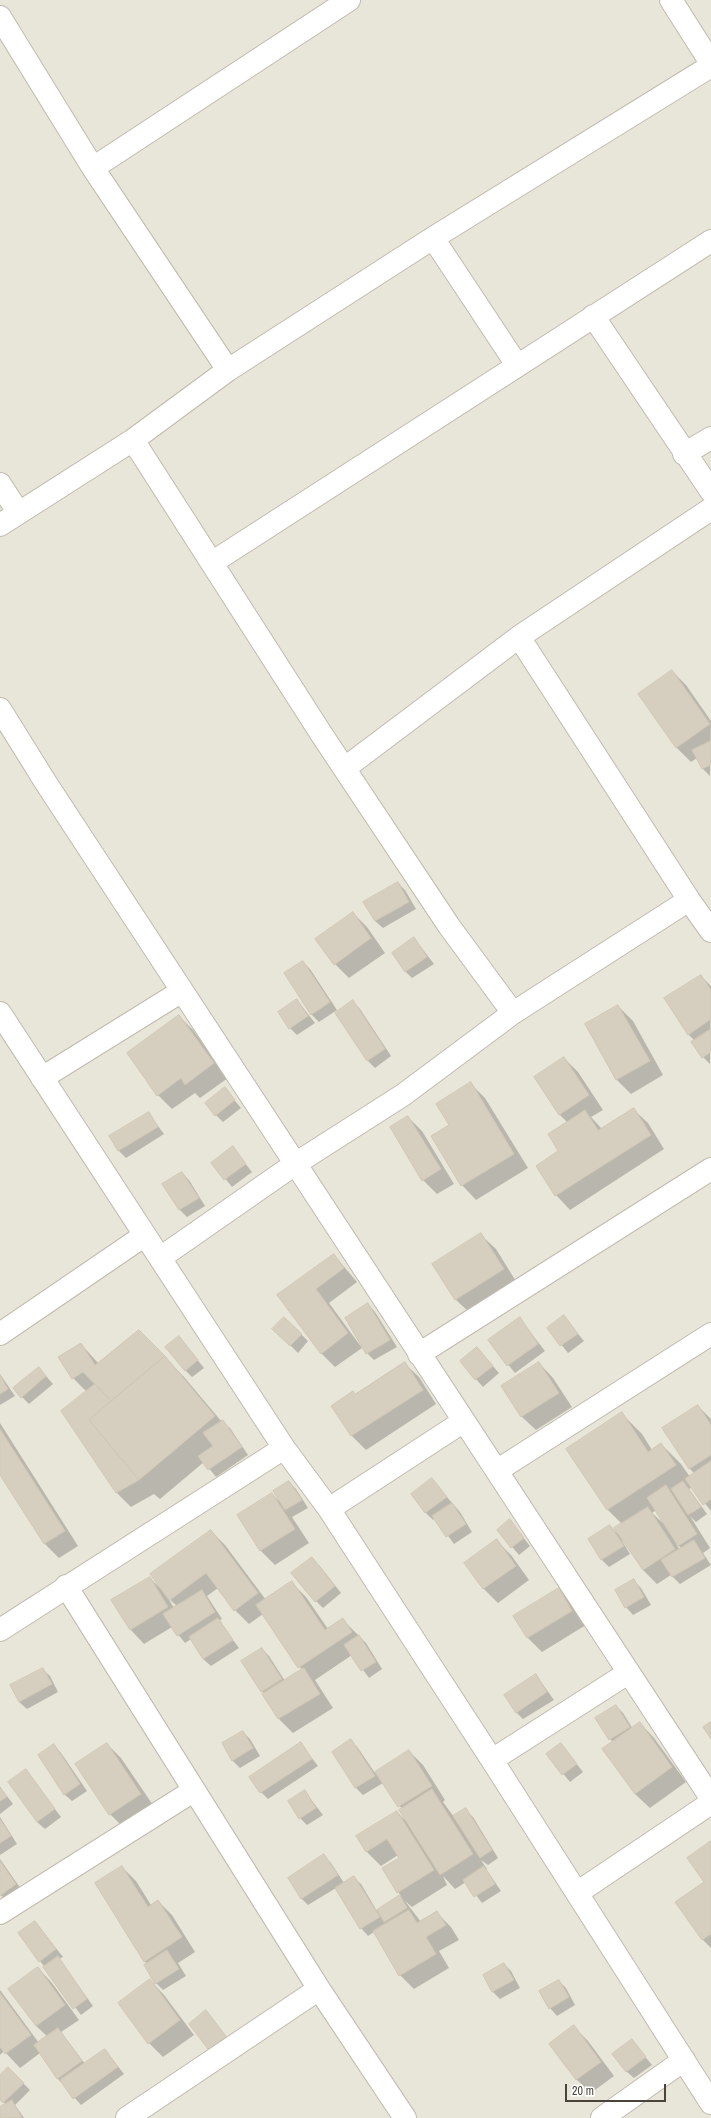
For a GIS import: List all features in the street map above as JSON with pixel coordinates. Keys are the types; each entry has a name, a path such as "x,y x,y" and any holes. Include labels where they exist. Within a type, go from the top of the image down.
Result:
{"street":[{"path":"93,168 349,0"},
{"path":"0,524 133,440 228,370 433,238 711,65 671,0"},
{"path":"0,16 93,168 228,370"},
{"path":"433,238 517,365"},
{"path":"213,562 711,241"},
{"path":"593,316 684,454 711,491"},
{"path":"684,454 711,438"},
{"path":"133,440 449,926 513,1013"},
{"path":"0,484 18,512"},
{"path":"345,768 519,637 711,509"},
{"path":"519,637 689,900 711,931"},
{"path":"0,709 46,783 419,1354 498,1470 628,1673 711,1798"},
{"path":"160,1258 295,1164 402,1095 513,1013 689,900"},
{"path":"42,1078 182,990"},
{"path":"0,1013 284,1448 329,1509 711,2102"},
{"path":"419,1354 711,1169"},
{"path":"0,1334 145,1235"},
{"path":"498,1470 710,1337"},
{"path":"329,1509 464,1421"},
{"path":"0,1630 66,1586 284,1448"},
{"path":"66,1586 193,1791 319,1989 405,2118"},
{"path":"492,1760 628,1673"},
{"path":"0,1913 193,1791"},
{"path":"577,1893 711,1803"},
{"path":"127,2118 319,1989"},
{"path":"602,2118 684,2060"}],"shaded area":[{"path":"0,0 711,0 711,2118 0,2118"}],"building":[{"path":"672,670 710,724 676,748 638,694"},
{"path":"711,741 711,765 702,769 692,750"},
{"path":"398,882 409,902 375,921 363,902"},
{"path":"353,912 371,938 334,965 315,939"},
{"path":"414,937 427,957 405,972 392,953"},
{"path":"303,961 330,1002 311,1015 284,973"},
{"path":"701,975 711,990 711,1019 688,1035 664,998"},
{"path":"297,999 308,1016 289,1029 278,1012"},
{"path":"353,1000 385,1049 367,1061 335,1013"},
{"path":"618,1005 650,1061 616,1080 585,1024"},
{"path":"179,1015 214,1063 185,1085 181,1078 157,1096 127,1053"},
{"path":"711,1029 711,1052 702,1058 691,1042"},
{"path":"564,1057 589,1095 559,1115 534,1077"},
{"path":"471,1082 514,1154 461,1186 431,1136 449,1125 436,1104"},
{"path":"225,1087 235,1100 215,1116 205,1103"},
{"path":"634,1108 651,1135 555,1196 536,1166 558,1151 548,1134 585,1110 598,1130"},
{"path":"149,1112 158,1127 118,1151 109,1136"},
{"path":"408,1116 441,1169 422,1181 390,1127"},
{"path":"233,1146 246,1164 224,1180 211,1163"},
{"path":"182,1172 199,1198 179,1210 162,1184"},
{"path":"481,1233 504,1269 455,1300 432,1264"},
{"path":"334,1254 344,1268 316,1289 348,1333 321,1354 277,1295"},
{"path":"368,1303 390,1340 366,1354 345,1318"},
{"path":"564,1315 578,1334 560,1346 547,1328"},
{"path":"284,1317 302,1334 290,1346 272,1329"},
{"path":"520,1317 538,1344 507,1366 488,1340"},
{"path":"139,1330 165,1356 111,1401 83,1372 72,1379 58,1357 81,1343 95,1365"},
{"path":"179,1336 198,1360 185,1371 165,1347"},
{"path":"477,1347 493,1366 475,1380 460,1361"},
{"path":"165,1356 215,1416 139,1480 89,1420"},
{"path":"405,1362 423,1390 351,1436 331,1406 353,1391 355,1394"},
{"path":"539,1362 559,1393 521,1417 501,1386"},
{"path":"39,1367 46,1376 21,1398 13,1388"},
{"path":"0,1375 8,1389 0,1394"},
{"path":"95,1384 111,1401 89,1420 139,1480 116,1493 61,1411"},
{"path":"698,1405 711,1425 711,1455 689,1469 662,1428"},
{"path":"622,1412 648,1452 661,1443 676,1465 607,1510 566,1449"},
{"path":"223,1420 242,1447 208,1470 198,1456 213,1446 203,1433"},
{"path":"0,1429 65,1531 44,1544 0,1475"},
{"path":"711,1461 711,1499 703,1505 685,1479"},
{"path":"432,1478 447,1497 425,1513 411,1494"},
{"path":"289,1481 302,1500 285,1510 273,1491"},
{"path":"683,1481 701,1507 688,1515 671,1489"},
{"path":"666,1485 697,1534 678,1546 647,1498"},
{"path":"272,1493 295,1529 260,1551 237,1515"},
{"path":"452,1503 466,1524 446,1537 432,1516"},
{"path":"648,1507 675,1549 643,1570 614,1528"},
{"path":"510,1519 524,1538 511,1548 497,1530"},
{"path":"610,1525 624,1546 601,1560 588,1539"},
{"path":"211,1530 258,1593 234,1611 206,1573 169,1600 150,1574"},
{"path":"497,1539 516,1566 483,1589 464,1563"},
{"path":"694,1540 705,1558 672,1577 661,1560"},
{"path":"312,1557 335,1586 315,1602 291,1573"},
{"path":"150,1577 168,1607 130,1630 111,1600"},
{"path":"634,1579 644,1597 625,1608 615,1590"},
{"path":"292,1581 325,1630 343,1618 352,1632 298,1668 256,1605"},
{"path":"559,1588 572,1611 527,1638 513,1616"},
{"path":"202,1590 215,1612 177,1636 163,1614"},
{"path":"218,1618 233,1640 203,1659 189,1637"},
{"path":"359,1635 376,1662 361,1671 344,1645"},
{"path":"262,1648 282,1679 261,1692 241,1661"},
{"path":"43,1668 52,1684 19,1702 10,1685"},
{"path":"304,1668 320,1694 278,1719 262,1694"},
{"path":"536,1674 547,1692 516,1713 504,1695"},
{"path":"616,1705 630,1727 609,1740 595,1718"},
{"path":"640,1722 672,1767 635,1794 602,1749"},
{"path":"711,1722 711,1739 703,1727"},
{"path":"243,1731 253,1748 232,1761 222,1743"},
{"path":"351,1739 375,1776 355,1788 332,1752"},
{"path":"301,1742 312,1759 260,1793 249,1777"},
{"path":"107,1743 141,1794 109,1815 75,1764"},
{"path":"561,1743 577,1764 562,1775 546,1754"},
{"path":"54,1744 80,1784 64,1795 38,1755"},
{"path":"409,1750 432,1786 398,1807 375,1772"},
{"path":"26,1769 55,1809 37,1822 8,1782"},
{"path":"0,1787 7,1797 0,1801"},
{"path":"432,1789 473,1854 440,1875 399,1810"},
{"path":"305,1790 316,1808 299,1819 288,1801"},
{"path":"466,1808 492,1850 480,1858 453,1816"},
{"path":"397,1811 434,1870 397,1893 382,1868 399,1858 387,1839 366,1852 356,1836"},
{"path":"0,1819 11,1836 0,1843"},
{"path":"711,1841 711,1934 702,1940 675,1902 704,1882 687,1858"},
{"path":"324,1854 338,1875 301,1899 288,1878"},
{"path":"0,1861 16,1884 0,1896"},
{"path":"122,1866 148,1907 158,1900 182,1937 144,1962 95,1883"},
{"path":"484,1866 495,1884 474,1897 463,1880"},
{"path":"354,1876 380,1917 360,1929 335,1888"},
{"path":"400,1895 407,1908 384,1922 377,1910"},
{"path":"409,1910 417,1923 437,1911 446,1925 426,1937 436,1954 399,1976 373,1931"},
{"path":"35,1921 56,1949 39,1962 18,1933"},
{"path":"167,1950 179,1969 155,1984 144,1965"},
{"path":"58,1956 87,1999 73,2009 43,1967"},
{"path":"504,1963 514,1980 492,1992 483,1975"},
{"path":"38,1967 65,2005 36,2026 8,1989"},
{"path":"150,1979 180,2020 148,2044 118,2003"},
{"path":"559,1980 569,1997 549,2009 539,1991"},
{"path":"0,1993 31,2035 5,2054 0,2047"},
{"path":"206,2010 228,2039 211,2053 189,2024"},
{"path":"574,2025 601,2062 576,2080 549,2044"},
{"path":"58,2028 82,2061 57,2079 34,2045"},
{"path":"632,2039 646,2057 626,2072 612,2054"},
{"path":"105,2049 118,2067 73,2099 60,2080"},
{"path":"8,2067 24,2083 3,2103 0,2100 0,2075"},
{"path":"12,2100 22,2118 0,2118 0,2107"}]}
